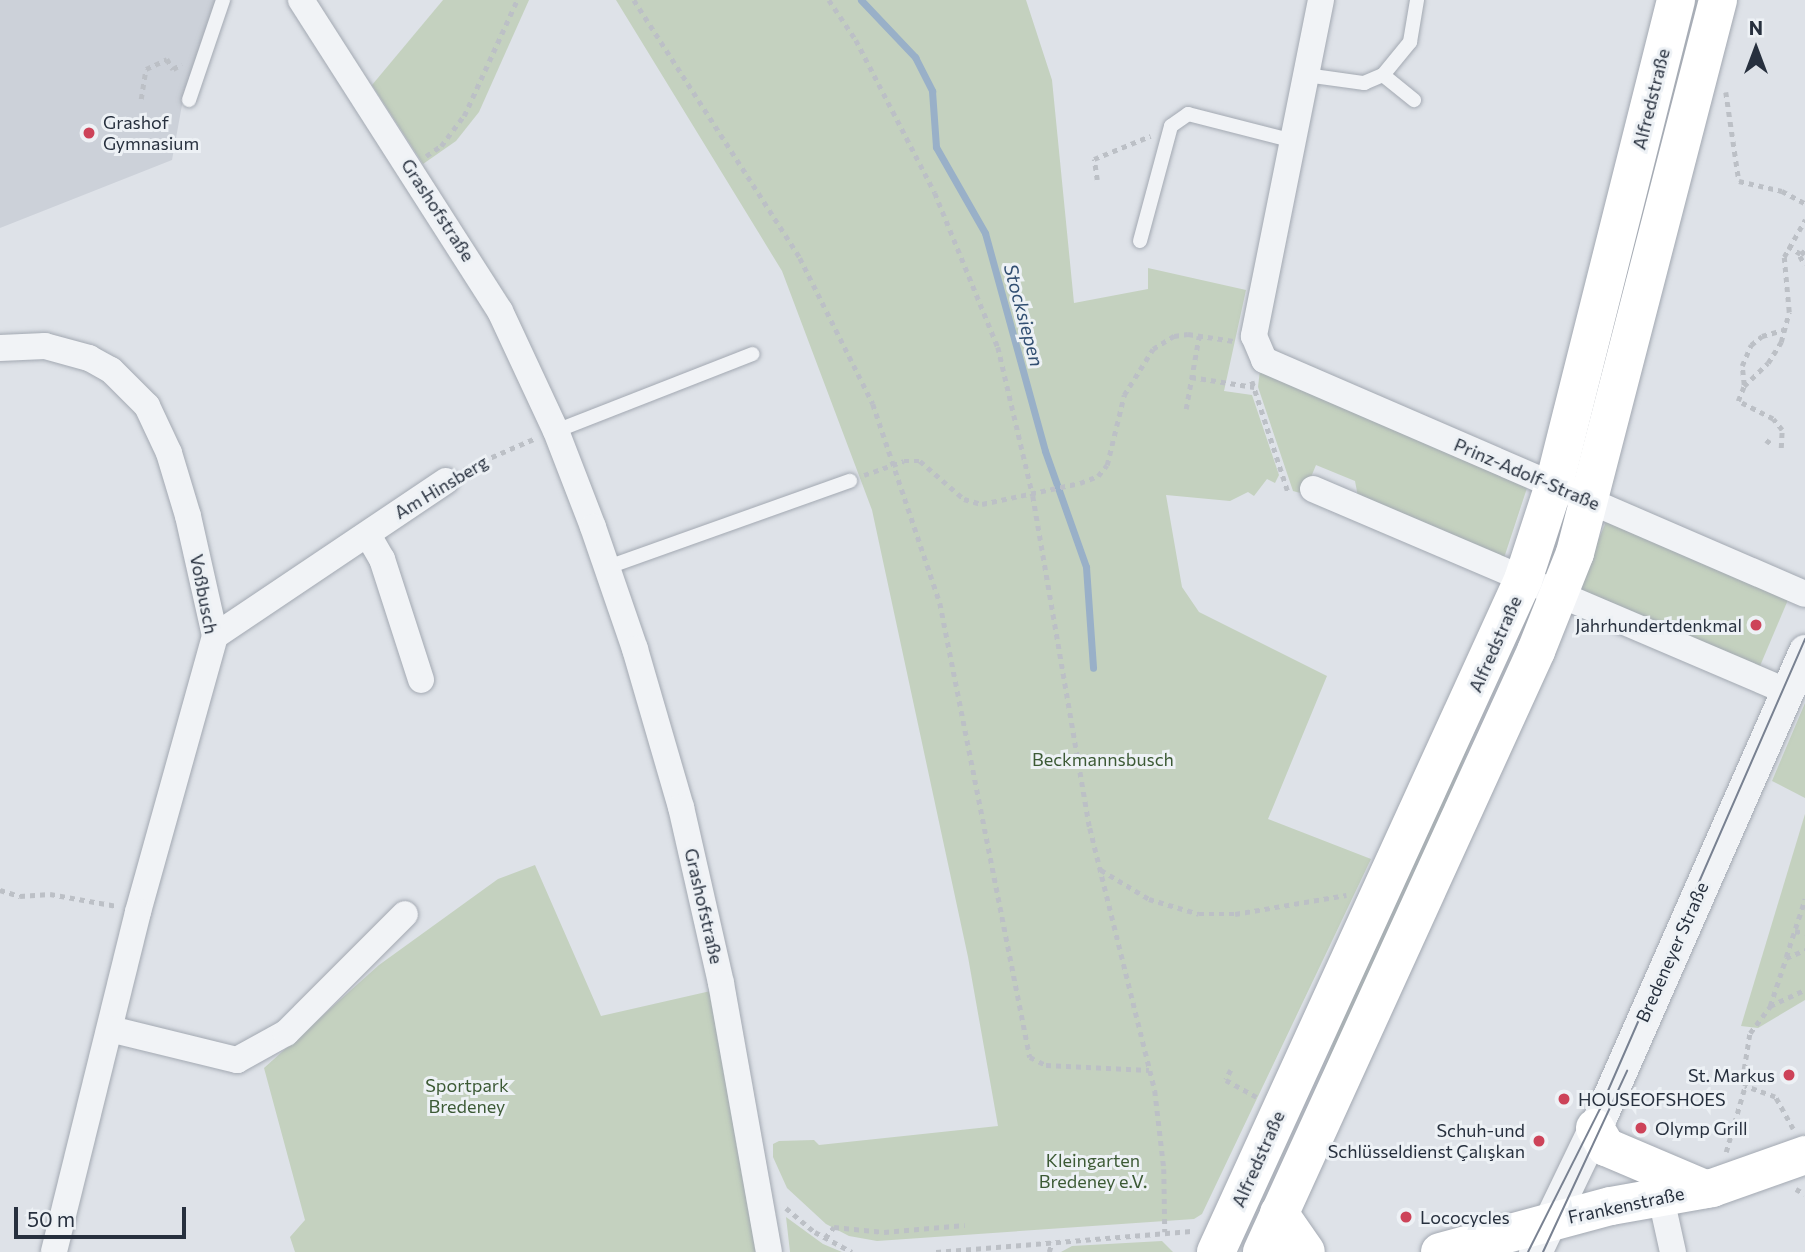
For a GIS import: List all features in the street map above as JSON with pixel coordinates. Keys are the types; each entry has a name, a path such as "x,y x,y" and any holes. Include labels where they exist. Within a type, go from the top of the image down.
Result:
{"main road":[{"name":"Alfredstraße","path":"1207,1242 1384,887 1523,580 1554,485 1676,0"},
{"path":"1262,1252 1559,595 1589,500 1718,0"},
{"name":"Frankenstraße","path":"1595,1128 1606,1147 1704,1189"},
{"name":"Frankenstraße","path":"1440,1252 1541,1237 1661,1198 1704,1189 1802,1147"},
{"path":"1279,1213 1306,1252"}],"street":[{"name":"Grashofstraße","path":"301,0 411,167 500,311 556,431 608,566 661,736 702,896 769,1252"},
{"path":"1255,347 1262,288 1321,0"},
{"name":"Voßbusch","path":"0,348 45,346 89,358 111,370 146,406 164,440 188,516 215,636 110,1029 54,1252"},
{"name":"Prinz-Adolf-Straße","path":"1255,347 1264,360 1805,594"},
{"name":"Am Hinsberg","path":"215,636 446,481"},
{"path":"1313,489 1786,691"},
{"path":"369,535 382,559 421,680"},
{"name":"Bredeneyer Straße","path":"1541,1237 1595,1128 1805,651"},
{"path":"110,1029 237,1060 286,1033 405,914"},
{"path":"1661,1198 1673,1252"}],"lane":[{"path":"189,100 223,0"},
{"path":"1306,75 1364,83 1383,75 1410,42 1417,0"},
{"path":"1383,75 1414,100"},
{"path":"1140,241 1171,126 1188,114 1294,141"},
{"path":"556,431 752,354"},
{"path":"608,566 850,481"}],"path":[{"path":"411,167 441,146 464,116 516,0"},
{"path":"635,0 800,258 866,386 890,465 940,603 1030,1057 1046,1065 1149,1070"},
{"path":"829,0 891,106 969,270 998,347 1033,496 1101,870 1149,1070 1162,1137 1165,1232"},
{"path":"141,99 146,69 167,59 173,69 179,65"},
{"path":"1712,85 1726,89 1739,181 1782,191 1805,202"},
{"path":"1097,180 1094,159 1152,135 1168,136"},
{"path":"1782,448 1782,430 1773,419 1738,401 1744,386 1775,354 1784,330 1789,312 1784,257 1805,220"},
{"path":"1788,246 1803,252 1805,265"},
{"path":"1744,386 1742,366 1751,345 1762,336 1784,330"},
{"path":"876,471 890,465 920,461 964,499 982,504 1033,496 1098,476 1107,465 1124,395 1144,358 1174,336 1199,336 1255,347 1251,367 1254,387 1289,494 1304,501 1313,489"},
{"path":"1186,409 1199,336"},
{"path":"1191,377 1254,387"},
{"name":"Am Hinsberg","path":"446,481 481,460 556,431"},
{"path":"1766,440 1772,444"},
{"path":"1101,870 1149,899 1199,914 1275,909 1384,887"},
{"path":"0,890 20,896 50,894 108,904"},
{"path":"1725,1155 1745,1086 1750,1033 1769,1006 1805,899"},
{"path":"1795,931 1805,933"},
{"path":"1786,958 1805,950"},
{"path":"1769,1006 1805,989"},
{"path":"1231,1070 1226,1080 1258,1098"},
{"path":"1745,1086 1775,1097 1802,1147"},
{"path":"759,1196 776,1194 792,1214 825,1238 852,1252"},
{"path":"825,1238 834,1227 884,1232 965,1225"},
{"path":"936,1252 1165,1232 1207,1242"},
{"path":"1049,1252 1052,1242"}],"shaded area":[{"name":"Grashof Gymnasium","path":"0,0 218,0 182,105 172,160 0,228"}],"green space":[{"path":"443,0 529,0 479,112 456,141 423,164 372,85"},
{"name":"Beckmannsbusch","path":"616,0 1026,0 1052,80 1074,303 1148,289 1148,268 1246,290 1224,391 1252,395 1279,475 1275,483 1267,479 1254,496 1248,492 1230,501 1166,495 1182,587 1199,612 1327,676 1268,819 1371,859 1202,1214 1194,1219 877,1241 849,1236 826,1224 787,1188 773,1157 773,1144 779,1141 814,1140 819,1145 998,1126 968,957 872,510 782,271"},
{"path":"1260,370 1527,488 1504,558 1358,497 1355,481 1316,465 1304,494 1293,491 1258,387"},
{"path":"1606,522 1788,599 1758,670 1576,593"},
{"path":"1805,703 1805,798 1772,781"},
{"path":"1480,718 1451,793 1319,1083 1340,1025"},
{"path":"1805,814 1805,1000 1758,1028 1741,1026"},
{"name":"Sportpark Bredeney","path":"535,865 601,1016 715,990 768,1252 295,1252 290,1237 305,1220 264,1068 379,965 498,879"},
{"path":"786,1217 823,1244 842,1252 790,1252"},
{"path":"1162,1241 1173,1252 1061,1252 1072,1246"}],"waterway":[{"name":"Stocksiepen","path":"861,0 915,57 932,91 936,147 985,233 1045,451 1086,567 1093,668"}],"tram line":[{"path":"1528,1252 1600,1109 1805,639"},
{"path":"1543,1252 1627,1071"}],"place":[{"name":"Grashof Gymnasium","path":"89,133"},
{"name":"Jahrhundertdenkmal","path":"1756,625"},
{"name":"St. Markus","path":"1789,1075"},
{"name":"HOUSEOFSHOES","path":"1564,1099"},
{"name":"Olymp Grill","path":"1641,1128"},
{"name":"Schuh-und Schlüsseldienst Çalışkan","path":"1539,1141"},
{"name":"Lococycles","path":"1406,1217"}],"park label":[{"name":"Kleingarten Bredeney e.V.","path":"1093,1171"}]}
